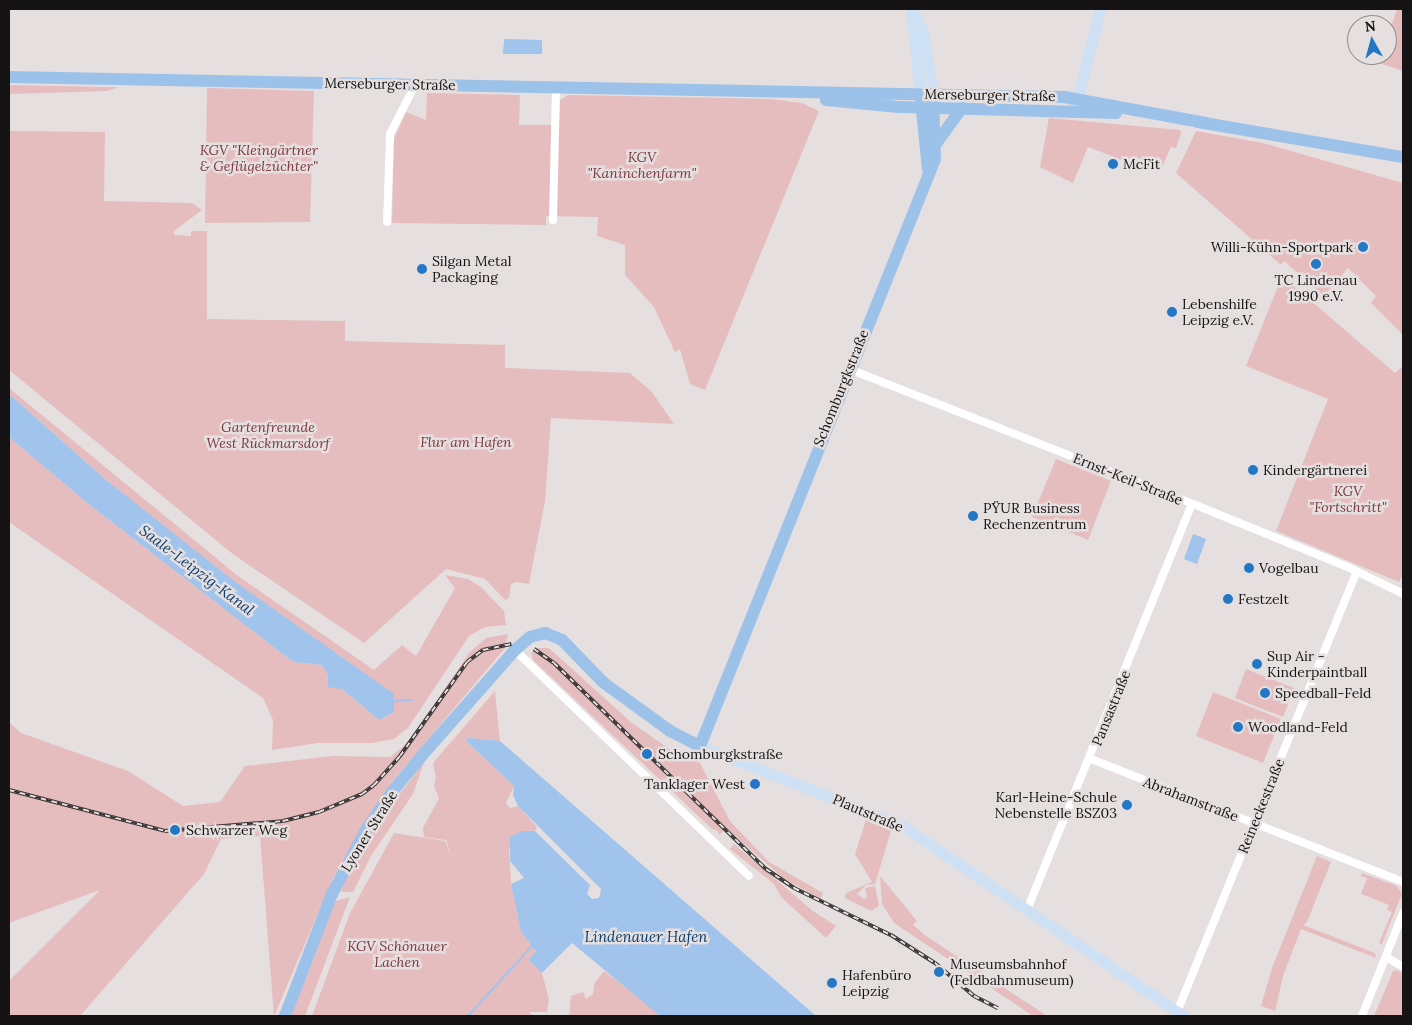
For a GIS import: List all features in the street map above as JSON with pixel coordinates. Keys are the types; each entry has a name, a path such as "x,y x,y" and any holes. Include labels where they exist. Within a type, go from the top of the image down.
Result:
{"main road":[{"path":"912,9 927,94"},
{"path":"1076,104 1100,9"},
{"name":"Merseburger Straße","path":"9,77 927,94 1076,104 1206,123 1403,157"},
{"name":"Merseburger Straße","path":"772,92 927,108 1076,104"},
{"name":"Schomburgkstraße","path":"927,94 928,170"},
{"name":"Schomburgkstraße","path":"700,746 928,170 935,159 935,145 927,108"},
{"path":"935,145 962,108"},
{"name":"Plautstraße","path":"520,645 537,633 546,633 562,640 568,649 604,683 675,734 700,746 891,820 1181,1014"},
{"name":"Lyoner Straße","path":"286,1016 331,896 366,830 392,792 520,645"}],"street":[{"path":"387,222 390,134 415,84"},
{"path":"553,220 556,88"},
{"name":"Ernst-Keil-Straße","path":"849,369 1192,504 1357,572 1403,594"},
{"name":"Pansastraße","path":"1027,910 1091,759 1192,504"},
{"name":"Reineckestraße","path":"1181,1014 1253,823 1357,572"},
{"path":"520,645 749,876"},
{"name":"Abrahamstraße","path":"1091,759 1403,882"},
{"path":"1362,1016 1403,913"},
{"path":"1386,957 1403,967"}],"green space":[{"path":"1397,9 1403,9 1403,71 1385,65 1397,65 1397,15 1395,15"},
{"path":"9,85 119,87 107,91 9,94"},
{"name":"KGV \"Kleingärtner & Geflügelzüchter\"","path":"207,88 314,91 310,222 205,223"},
{"name":"KGV \"Kaninchenfarm\"","path":"427,93 520,95 519,125 559,125 560,100 568,95 771,99 802,103 819,111 705,390 690,384 680,349 675,352 654,307 625,275 625,245 597,236 598,217 546,216 546,225 392,223 394,139 406,112 426,120"},
{"path":"1049,118 1180,130 1181,133 1176,148 1171,147 1162,167 1133,156 1125,161 1088,147 1073,183 1040,167"},
{"name":"Gartenfreunde West Rückmarsdorf","path":"9,131 105,132 104,201 192,203 202,210 174,231 174,235 191,236 191,231 207,231 207,319 345,321 345,341 505,345 505,368 630,373 652,392 674,424 551,418 545,501 529,584 516,582 511,584 509,598 505,600 485,579 446,569 364,643 234,555 9,370"},
{"name":"Willi-Kühn-Sportpark","path":"1196,131 1263,143 1403,183 1403,335 1371,303 1376,296 1348,268 1324,296 1284,261 1281,265 1176,173"},
{"name":"KGV \"Fortschritt\"","path":"1282,276 1395,373 1403,366 1403,574 1399,582 1276,531 1328,399 1246,366"},
{"path":"9,388 238,576 374,670 402,645 416,656 455,588 445,575 468,579 481,587 504,611 506,625 485,627 469,636 408,728 394,739 372,743 318,743 272,750 273,720 263,698 9,522 9,437 86,502 293,662 322,665 342,689 379,720 394,712 106,480 9,394"},
{"path":"1056,459 1111,481 1088,540 1032,517"},
{"path":"508,634 505,648 392,782 333,878 274,1016 260,836 221,839 204,874 80,1016 9,1016 9,981 100,890 9,923 9,722 21,733 128,771 183,806 220,802 245,766 333,756 390,757 408,743 469,653 486,638"},
{"path":"537,648 549,648 632,723 675,753 700,763 730,821 769,862 823,893 821,899 783,878 726,828 719,835 718,831 712,829 533,660 531,653"},
{"name":"Speedball-Feld","path":"1246,669 1294,688 1283,717 1235,698"},
{"name":"KGV Schönauer Lachen","path":"495,691 500,741 468,738 466,741 514,786 506,803 510,808 518,806 537,827 535,831 522,831 509,850 511,884 521,932 536,951 528,960 542,973 549,999 547,1012 529,1012 533,1016 312,1016 350,913 394,833 445,841 451,856 446,840 424,837 423,828 439,798 434,786 436,778 433,763"},
{"name":"Woodland-Feld","path":"1213,692 1281,719 1263,763 1196,736"},
{"path":"424,762 413,794 371,856 353,892 341,892 350,869 371,832"},
{"path":"866,820 891,831 875,884 866,885 857,894 864,899 867,897 865,888 875,886 879,906 871,911 845,898 846,893 872,882 855,854"},
{"path":"734,844 813,911 836,926 826,938 781,897 774,884 730,849"},
{"path":"1317,856 1331,862 1307,922 1303,925 1375,953 1376,958 1301,929 1283,976 1275,1011 1261,1006 1272,968"},
{"path":"1362,873 1397,886 1402,894 1382,944 1379,943 1392,912 1387,910 1389,905 1361,894 1367,878 1361,876"},
{"path":"880,876 917,921 913,925 926,936 1047,1016 1033,1016 894,923 882,904"},
{"path":"350,897 305,1016 291,1016 335,901"},
{"path":"1397,970 1403,974 1403,1016 1374,1016 1393,971"},
{"path":"604,971 645,1001 660,1016 569,1016 571,996 583,992 586,999 593,994 594,984"}],"water":[{"path":"504,39 542,40 542,54 503,54"},
{"name":"Saale-Leipzig-Kanal","path":"9,394 106,480 234,581 394,694 394,712 379,720 342,689 328,687 328,675 322,665 293,662 86,502 9,437"},
{"path":"1193,534 1206,539 1197,564 1184,559"},
{"name":"Lindenauer Hafen","path":"468,738 500,741 816,1016 660,1016 572,943 542,973 528,960 536,951 521,932 511,884 524,878 510,861 510,837 522,831 535,831 590,885 587,894 592,899 599,898 601,889 518,806 513,795 514,786 466,741"}],"waterway":[{"path":"393,701 412,700"},
{"path":"468,1016 532,946"}],"railway":[{"path":"9,790 165,831 283,821 319,812 362,794 374,785 400,756 467,662 483,650 511,644"},
{"path":"534,649 554,663 766,869 794,888 891,935 935,963 974,996 998,1008"}],"place":[{"name":"McFit","path":"1113,164"},
{"name":"Willi-Kühn-Sportpark","path":"1363,247"},
{"name":"TC Lindenau 1990 e.V.","path":"1316,264"},
{"name":"Silgan Metal Packaging","path":"422,269"},
{"name":"Lebenshilfe Leipzig e.V.","path":"1172,312"},
{"name":"Kindergärtnerei","path":"1253,470"},
{"name":"PŸUR Business Rechenzentrum","path":"973,516"},
{"name":"Vogelbau","path":"1249,568"},
{"name":"Festzelt","path":"1228,599"},
{"name":"Sup Air - Kinderpaintball","path":"1257,664"},
{"name":"Speedball-Feld","path":"1265,693"},
{"name":"Woodland-Feld","path":"1238,727"},
{"name":"Schomburgkstraße","path":"647,754"},
{"name":"Tanklager West","path":"755,784"},
{"name":"Karl-Heine-Schule Nebenstelle BSZ03","path":"1127,805"},
{"name":"Schwarzer Weg","path":"175,830"},
{"name":"Museumsbahnhof (Feldbahnmuseum)","path":"939,972"},
{"name":"Hafenbüro Leipzig","path":"832,983"}],"park label":[{"name":"Flur am Hafen","path":"466,442"}]}
